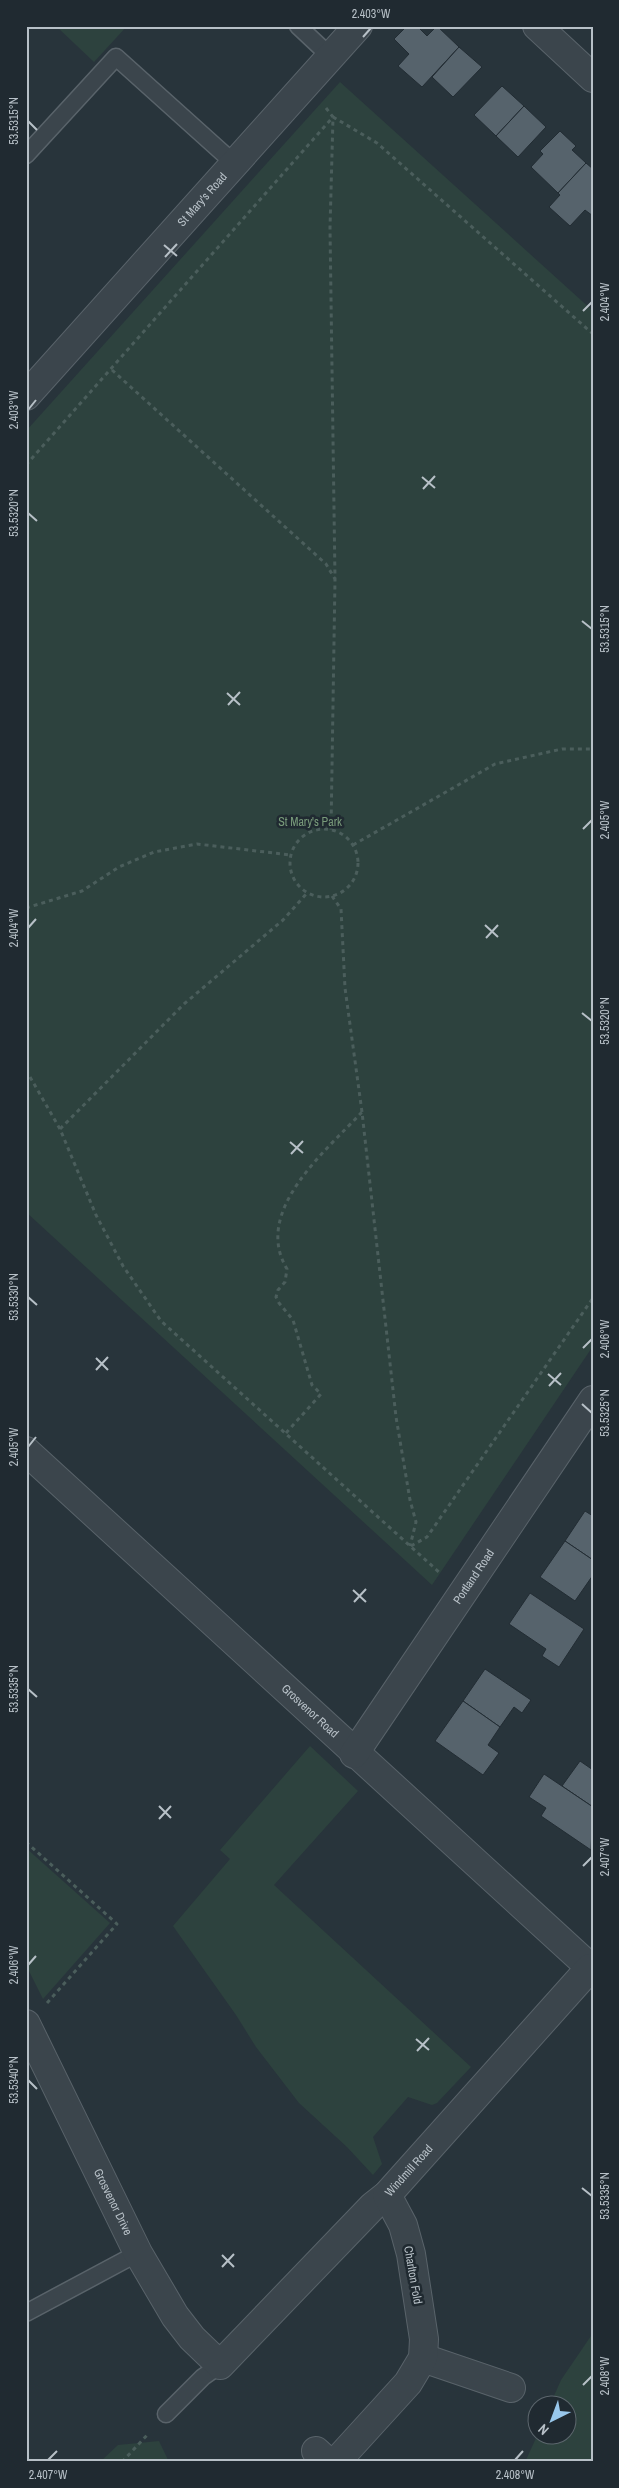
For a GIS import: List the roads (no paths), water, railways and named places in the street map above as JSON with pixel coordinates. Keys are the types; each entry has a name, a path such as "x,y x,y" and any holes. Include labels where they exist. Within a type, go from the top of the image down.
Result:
{"street":[{"name":"St Mary's Road","path":"32,379 235,164 358,26"},
{"path":"537,26 593,78"},
{"name":"Portland Road","path":"354,1754 593,1400"},
{"name":"Grosvenor Road","path":"27,1455 354,1754 590,1964"},
{"name":"Windmill Road","path":"220,2365 372,2206 387,2195 590,1964"},
{"name":"Grosvenor Drive","path":"27,2025 138,2253 174,2316 192,2338 220,2365"},
{"name":"Charlton Fold","path":"387,2195 403,2225 412,2254 424,2339 423,2358"},
{"path":"326,2458 408,2383 423,2358 511,2388"}],"lane":[{"path":"298,26 331,57"},
{"path":"26,155 116,56 235,164"},
{"path":"26,2313 138,2253"},
{"path":"166,2414 203,2377 220,2365"}],"park label":[{"name":"St Mary's Park","path":"310,822"}]}
